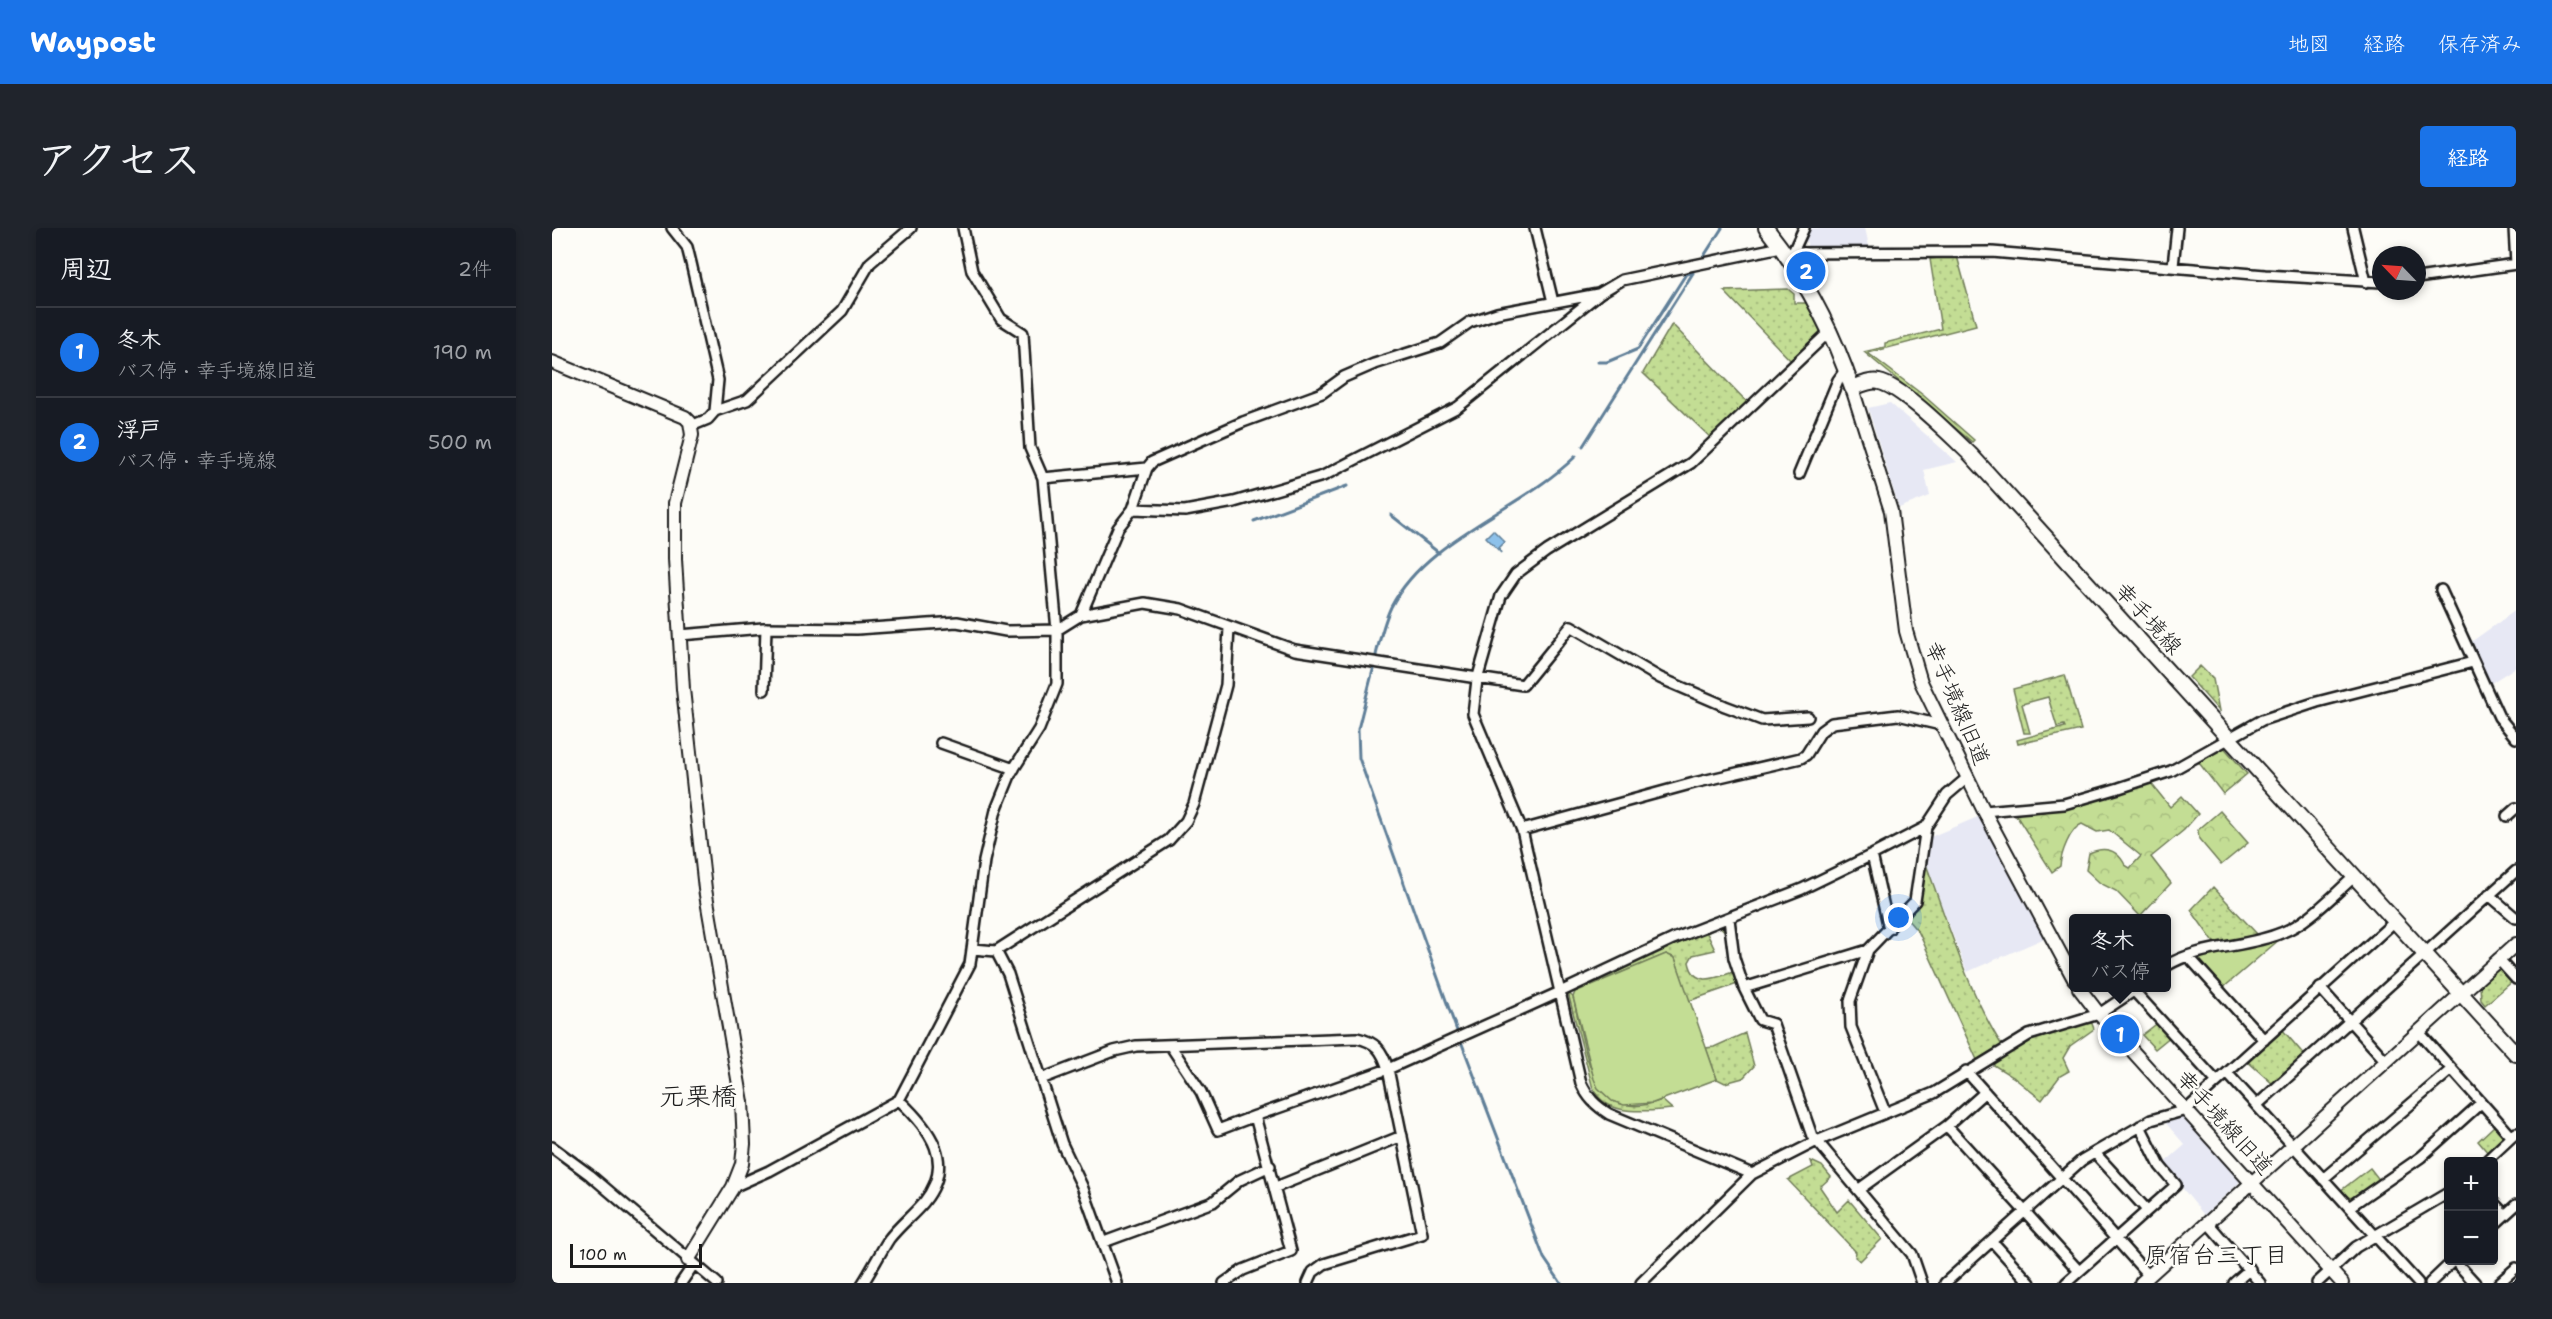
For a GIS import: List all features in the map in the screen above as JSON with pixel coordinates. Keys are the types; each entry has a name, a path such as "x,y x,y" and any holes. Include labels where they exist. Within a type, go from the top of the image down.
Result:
{"main road":[{"path":"1766,228 1787,251 1831,330 1852,388"},
{"name":"幸手境線","path":"1852,388 1877,381 1886,384 1948,433 2037,526 2516,1054"}],"street":[{"path":"672,228 687,247 692,263 718,380 715,411"},
{"path":"691,426 708,419 715,411 747,400 756,392 842,311 870,263 911,228"},
{"path":"733,1187 769,1171 899,1100 970,964 984,861 996,810 1014,769 1039,729 1057,684 1057,630 1043,478 1030,448 1023,333 1000,319 972,271 963,228"},
{"path":"1535,228 1553,302"},
{"path":"1787,251 1804,228"},
{"path":"2173,266 2177,228"},
{"path":"2353,228 2366,282"},
{"path":"2426,277 2516,264 2514,228"},
{"path":"1133,509 1185,511 1234,502 1323,476 1458,407 1600,293 1622,280 1787,251 1992,252 2372,282"},
{"path":"1081,615 1118,528 1133,509 1147,468 1152,462 1233,426 1322,393 1344,377 1374,364 1440,343 1470,322 1497,313 1600,293"},
{"path":"1752,1174 1609,1114 1587,1097 1581,1083 1522,830 1473,714 1477,680 1501,596 1516,574 1547,551 1691,463 1831,330"},
{"path":"552,362 685,417 691,426 692,435 675,503 680,635 705,889 742,1102 744,1144 742,1164 733,1187 681,1283"},
{"path":"1799,474 1838,380 1846,369"},
{"name":"幸手境線旧道","path":"1852,388 1891,511 1906,631 1921,682 1967,778 2069,971"},
{"path":"1043,478 1147,468"},
{"path":"2441,591 2499,717 2515,736"},
{"path":"680,635 766,628 857,629 957,622 1006,631 1057,630 1081,615 1145,603 1181,609 1295,650 1477,680 1523,685 1571,626 1660,678 1725,706 1762,720 1808,717"},
{"path":"764,690 766,628"},
{"path":"973,949 996,951 1169,840 1186,821 1194,804 1227,685 1229,628"},
{"path":"1984,811 2064,804 2119,788 2171,771 2262,720 2298,708 2473,662"},
{"path":"1522,830 1694,783 1801,758 1806,755 1821,731 1832,723 1898,715 1941,725"},
{"path":"941,743 1014,769"},
{"path":"1885,1112 1866,1067 1848,1013 1850,1001 1868,950 1915,901 1926,827 1947,795 1967,778"},
{"path":"2507,816 2516,808"},
{"path":"1170,1045 1201,1092 1218,1130 1388,1069 1673,939 1802,889 1926,827"},
{"path":"1872,855 1889,929"},
{"path":"2257,1105 2516,871"},
{"path":"2171,964 2188,956 2252,943 2283,933 2354,878"},
{"path":"2489,895 2516,918"},
{"path":"1729,919 1734,958 1744,988 1760,1020 1773,1024 1812,1136 1912,1254 1922,1283"},
{"path":"1945,1283 1957,1279 1992,1241 2062,1178 2095,1153 2151,1120 2186,1110 2394,922"},
{"path":"1966,1071 2115,1237 2145,1280 2460,992 2516,944"},
{"path":"1744,988 1868,950"},
{"path":"996,951 1008,974 1062,1144 1082,1186 1117,1283"},
{"path":"2188,956 2265,1040"},
{"path":"2498,959 2516,979"},
{"path":"2320,988 2385,1060"},
{"name":"幸手境線旧道","path":"2083,992 2099,1014 2342,1283"},
{"path":"1641,1283 1752,1174 1817,1141 1934,1093 1966,1071 2029,1035 2099,1014 2132,992"},
{"path":"2139,992 2217,1082"},
{"path":"2418,1031 2481,1103 2514,1135 2489,1157"},
{"path":"1041,1079 1114,1051 1136,1046 1357,1038 1378,1047 1388,1069 1422,1234 1324,1264 1313,1272 1308,1283"},
{"path":"2323,1179 2452,1069"},
{"path":"2227,1073 2418,1283"},
{"path":"1858,1191 1947,1126 1985,1092"},
{"path":"863,1283 890,1238 925,1201 939,1173 939,1156 924,1123 899,1100"},
{"path":"2349,1207 2421,1157 2481,1103"},
{"path":"1224,1283 1253,1265 1291,1251 1255,1116"},
{"path":"1947,1126 2079,1271"},
{"path":"2066,1283 2176,1185 2160,1166 2140,1126"},
{"path":"1276,1188 1402,1136"},
{"path":"552,1147 717,1283"},
{"path":"2095,1153 2147,1210"},
{"path":"1104,1242 1213,1202 1240,1180 1270,1166"},
{"path":"2317,1283 2356,1247 2444,1196"},
{"path":"2498,1221 2516,1205"},
{"path":"2498,1208 2505,1215"},
{"path":"2208,1222 2260,1283"},
{"path":"1992,1241 2030,1283"},
{"path":"2430,1283 2449,1265"},
{"path":"2459,1265 2475,1283"},
{"path":"2499,1283 2516,1268"},
{"path":"2234,1283 2250,1269"}],"shaded area":[{"path":"1806,228 1865,228 1869,246 1807,246 1807,242 1800,241"},
{"path":"1890,403 1957,462 1924,470 1930,496 1899,508 1868,408"},
{"path":"2516,610 2516,667 2488,685 2469,646 2471,642"},
{"path":"1980,816 2045,938 1967,972 1924,859 1928,838"},
{"path":"2184,1115 2241,1177 2238,1184 2204,1215 2163,1164 2185,1145 2163,1120"}],"green space":[{"path":"1957,256 1976,325 1868,353 1923,395 1974,440 1972,442 1864,352 1885,347 1885,343 1941,329 1930,259"},
{"path":"1788,289 1794,294 1794,303 1808,303 1823,332 1793,363 1724,291"},
{"path":"1672,324 1747,402 1757,394 1712,439 1643,373"},
{"path":"2200,666 2213,679 2219,711 2189,677"},
{"path":"2065,675 2081,730 2018,744 2017,740 2065,727 2064,725 2057,727 2048,697 2022,704 2030,733 2024,733 2013,689"},
{"path":"2222,745 2247,774 2223,794 2196,759"},
{"path":"2150,782 2170,807 2182,796 2198,814 2184,830 2151,857 2171,883 2142,914 2138,914 2116,891 2100,883 2086,870 2089,853 2095,851 2110,850 2130,868 2141,856 2109,830 2097,832 2082,824 2070,836 2064,848 2060,866 2052,872 2014,812"},
{"path":"2220,811 2248,843 2221,865 2199,839 2198,830"},
{"path":"1924,859 1969,980 2003,1047 1978,1062 1919,933 1906,918 1918,898"},
{"path":"2213,887 2258,935 2258,938 2217,947 2191,910"},
{"path":"1719,925 1726,927 1727,933 1719,926 1707,933 1715,950 1693,955 1689,962 1692,970 1701,978 1720,977 1733,972 1740,983 1689,1001 1675,958 1666,954 1575,992 1569,989"},
{"path":"2280,939 2223,988 2198,960 2198,957"},
{"path":"1666,954 1675,958 1717,1079 1653,1103 1624,1105 1612,1101 1598,1088 1573,997 1575,992"},
{"path":"2498,970 2503,970 2514,980 2485,1005 2481,1000 2480,986"},
{"path":"1568,993 1573,997 1582,1038 1595,1078 1605,1093 1619,1103 1638,1106 1662,1100 1672,1109 1626,1110 1615,1108 1597,1096 1592,1085"},
{"path":"2091,1021 2094,1029 2070,1046 2063,1058 2069,1071 2060,1076 2042,1100 1991,1062 2030,1038"},
{"path":"2159,1022 2171,1036 2155,1049 2142,1035"},
{"path":"2281,1028 2306,1057 2274,1085 2246,1060"},
{"path":"1745,1033 1754,1066 1743,1078 1725,1083 1717,1079 1706,1048 1714,1047"},
{"path":"2495,1125 2504,1134 2504,1138 2488,1153 2478,1141"},
{"path":"1811,1161 1822,1166 1831,1177 1820,1187 1837,1212 1849,1200 1882,1239 1860,1261 1855,1257 1856,1252 1788,1180 1813,1167"},
{"path":"2370,1168 2381,1182 2352,1202 2340,1191"}],"water":[{"path":"1493,530 1505,542 1499,548 1501,553 1486,537"}],"waterway":[{"path":"1704,256 1722,228"},
{"path":"1598,362 1607,362 1638,349 1686,274 1693,273"},
{"path":"1583,446 1693,273"},
{"path":"1376,655 1391,607 1407,583 1427,561 1476,526 1529,493 1576,456"},
{"path":"1254,521 1347,486"},
{"path":"1391,515 1439,553"},
{"path":"1373,670 1358,729 1359,758 1457,1031"},
{"path":"1462,1044 1544,1258 1561,1283"}],"place":[{"name":"浮戸","path":"1806,271"},
{"name":"冬木","path":"2120,1034"}],"district":[{"name":"元栗橋","path":"698,1096"},
{"name":"原宿台三丁目","path":"2216,1255"}]}
